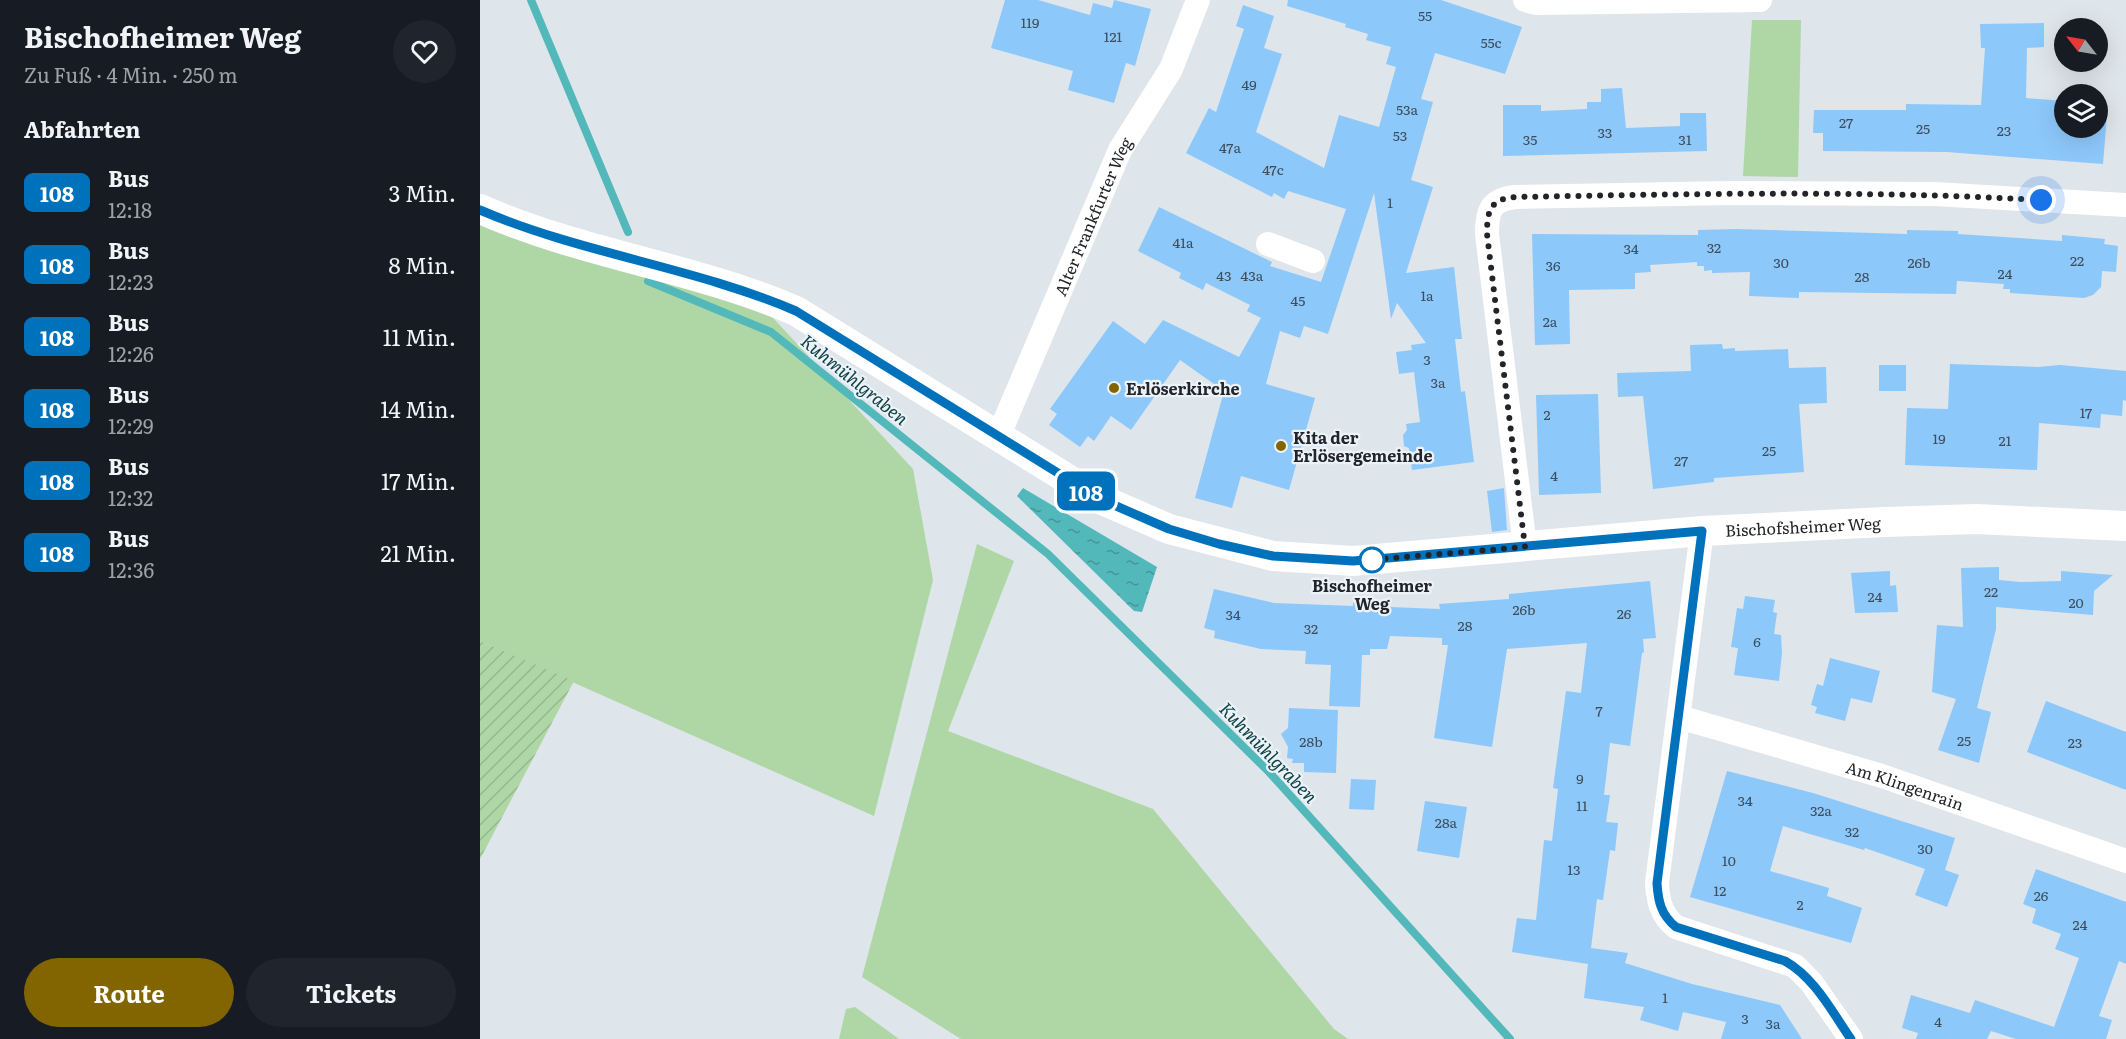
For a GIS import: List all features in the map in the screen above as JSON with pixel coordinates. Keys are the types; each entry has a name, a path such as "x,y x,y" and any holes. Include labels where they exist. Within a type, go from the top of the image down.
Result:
{"street":[{"name":"Alter Frankfurter Weg","path":"998,437 1120,150 1171,69 1198,0"},
{"path":"1525,0 1536,3 1760,0"},
{"path":"1525,547 1487,234 1489,209 1502,198 1731,193 1934,194 2126,205"},
{"name":"Bischofsheimer Weg","path":"480,210 574,243 744,290 796,311 1100,499 1139,518 1219,544 1273,556 1353,561 1702,531 1976,519 2126,526"},
{"path":"1268,244 1313,261"},
{"path":"1702,531 1657,883 1662,912 1676,927 1691,934 1785,961 1795,966 1811,982 1851,1039"},
{"name":"Am Klingenrain","path":"1679,717 1882,776 2126,861"}],"green space":[{"path":"1752,20 1801,20 1798,177 1743,176"},
{"path":"480,219 761,305 913,469 933,580 874,816 480,641"},
{"path":"977,544 1014,561 948,731 1153,809 1334,1029 1348,1039 961,1039 862,977"},
{"path":"480,641 574,681 480,859"},
{"path":"855,1007 899,1039 839,1039 846,1009"}],"water":[{"path":"1023,488 1157,567 1142,612 1134,611 1017,496"}],"building":[{"path":"1005,0 1038,0 1090,15 1093,3 1112,8 1114,0 1151,9 1135,66 1126,63 1114,103 1068,90 1073,71 991,48"},
{"path":"1288,0 1441,0 1522,27 1505,74 1435,53 1421,99 1433,102 1411,180 1433,187 1406,273 1454,267 1462,339 1455,339 1461,392 1465,391 1474,462 1412,470 1409,448 1404,446 1403,435 1407,430 1406,424 1420,422 1414,372 1399,374 1396,352 1412,350 1411,345 1426,343 1397,303 1391,319 1374,193 1328,334 1304,326 1300,338 1280,331 1266,384 1315,398 1289,490 1241,476 1232,508 1195,498 1224,391 1180,360 1131,430 1111,416 1094,441 1088,436 1080,447 1049,425 1057,414 1050,409 1113,321 1145,344 1163,320 1239,357 1261,318 1247,311 1250,305 1206,283 1203,290 1179,278 1181,273 1138,251 1159,207 1272,262 1270,266 1321,282 1346,209 1288,191 1284,199 1274,193 1272,197 1186,153 1209,108 1216,112 1244,29 1236,26 1243,5 1274,16 1264,48 1282,54 1256,132 1324,168 1339,115 1379,127 1396,67 1386,64 1391,47 1366,40 1368,34 1345,27 1346,24 1287,6"},
{"path":"2044,23 2044,47 2027,48 2026,98 2054,100 2054,138 2105,138 2103,164 1947,152 1823,151 1823,133 1813,133 1814,110 1906,110 1906,104 1981,105 1985,48 1981,48 1980,24"},
{"path":"1622,88 1626,128 1680,126 1680,113 1706,113 1707,151 1503,156 1503,105 1541,105 1541,111 1587,109 1587,102 1601,102 1601,89"},
{"path":"1698,230 1907,234 1907,230 1958,231 1958,234 2062,241 2062,235 2105,239 2104,244 2118,246 2116,272 2102,271 2101,287 2093,295 2084,298 2010,293 2010,289 2003,289 2004,284 1957,281 1956,294 1799,292 1799,298 1749,296 1750,272 1712,273 1712,270 1704,271 1704,266 1697,266 1697,262 1650,265 1651,272 1635,273 1635,289 1569,290 1570,344 1535,345 1532,234 1698,235"},
{"path":"1722,344 1723,349 1735,348 1735,351 1788,349 1789,368 1826,367 1827,403 1799,404 1804,472 1714,478 1714,482 1653,489 1643,396 1618,397 1617,373 1691,371 1690,345"},
{"path":"1950,364 2038,367 2060,365 2126,371 2126,401 2123,400 2122,416 2101,414 2100,428 2039,423 2037,470 1905,465 1907,408 1948,409"},
{"path":"1879,365 1906,365 1906,391 1879,391"},
{"path":"1598,394 1601,493 1539,495 1536,395"},
{"path":"1504,488 1507,530 1492,532 1487,491"},
{"path":"1999,567 1999,580 2020,582 2061,581 2061,571 2113,575 2094,591 2093,615 1996,607 1996,629 1977,708 1991,712 1979,763 1938,750 1956,699 1932,692 1937,625 1963,627 1961,568"},
{"path":"1890,571 1890,586 1896,585 1898,612 1855,613 1851,573"},
{"path":"1650,581 1656,638 1643,639 1644,652 1642,653 1630,746 1610,743 1604,795 1610,795 1606,822 1618,823 1615,851 1610,850 1603,900 1597,899 1591,948 1628,953 1625,963 1692,984 1780,1005 1802,1039 1721,1039 1726,1022 1683,1012 1678,1031 1640,1020 1644,1007 1584,998 1588,964 1512,952 1517,918 1536,920 1544,840 1552,841 1558,789 1553,788 1566,691 1581,693 1587,643 1507,649 1492,747 1434,738 1448,645 1442,645 1442,638 1390,636 1387,649 1370,649 1370,655 1362,655 1360,707 1329,706 1331,665 1305,664 1306,651 1261,649 1214,638 1215,631 1204,628 1214,589 1274,603 1353,606 1353,603 1390,603 1390,607 1440,609 1439,604 1509,599 1509,594"},
{"path":"1745,596 1775,600 1773,612 1777,613 1774,634 1781,635 1782,653 1779,681 1734,675 1738,648 1731,647 1737,608 1743,609"},
{"path":"1830,658 1880,671 1872,703 1851,698 1845,721 1815,713 1817,707 1811,705 1817,684 1823,686"},
{"path":"2046,701 2126,732 2126,790 2027,752"},
{"path":"1289,708 1338,710 1336,773 1304,772 1304,763 1292,763 1293,759 1287,758 1288,747 1281,734 1288,728"},
{"path":"1727,771 1813,793 1955,838 1945,870 1959,875 1947,907 1915,895 1925,869 1865,848 1864,850 1783,826 1770,871 1829,888 1827,896 1862,908 1851,943 1690,897"},
{"path":"1351,779 1376,780 1374,810 1349,809"},
{"path":"1425,801 1467,807 1459,858 1417,851"},
{"path":"2036,869 2126,902 2126,964 2119,961 2099,1016 2112,1020 2106,1039 2016,1039 1991,1031 1987,1039 1916,1039 1918,1033 1902,1028 1911,995 1970,1013 1975,1000 2054,1027 2079,958 2055,949 2061,934 2032,923 2036,909 2023,904"}],"waterway":[{"name":"Kuhmühlgraben","path":"531,0 628,232"},
{"name":"Kuhmühlgraben","path":"648,281 771,332 1048,554 1269,772 1510,1039"}],"bus line":[{"name":"108","path":"480,210 574,243 744,290 796,311 1100,499 1139,518 1219,544 1273,556 1353,561 1426,557 1702,531 1657,883 1658,899 1667,920 1676,927 1691,934 1785,961 1795,966 1811,982 1851,1039"}],"place":[{"name":"Erlöserkirche","path":"1114,388"},
{"name":"Kita der Erlösergemeinde","path":"1281,446"},
{"name":"Bischofheimer Weg","path":"1372,560"}],"route":[{"path":"1372,560 1368,560 1525,547 1487,234 1489,209 1502,198 1731,193 1934,194 2041,200"}]}
